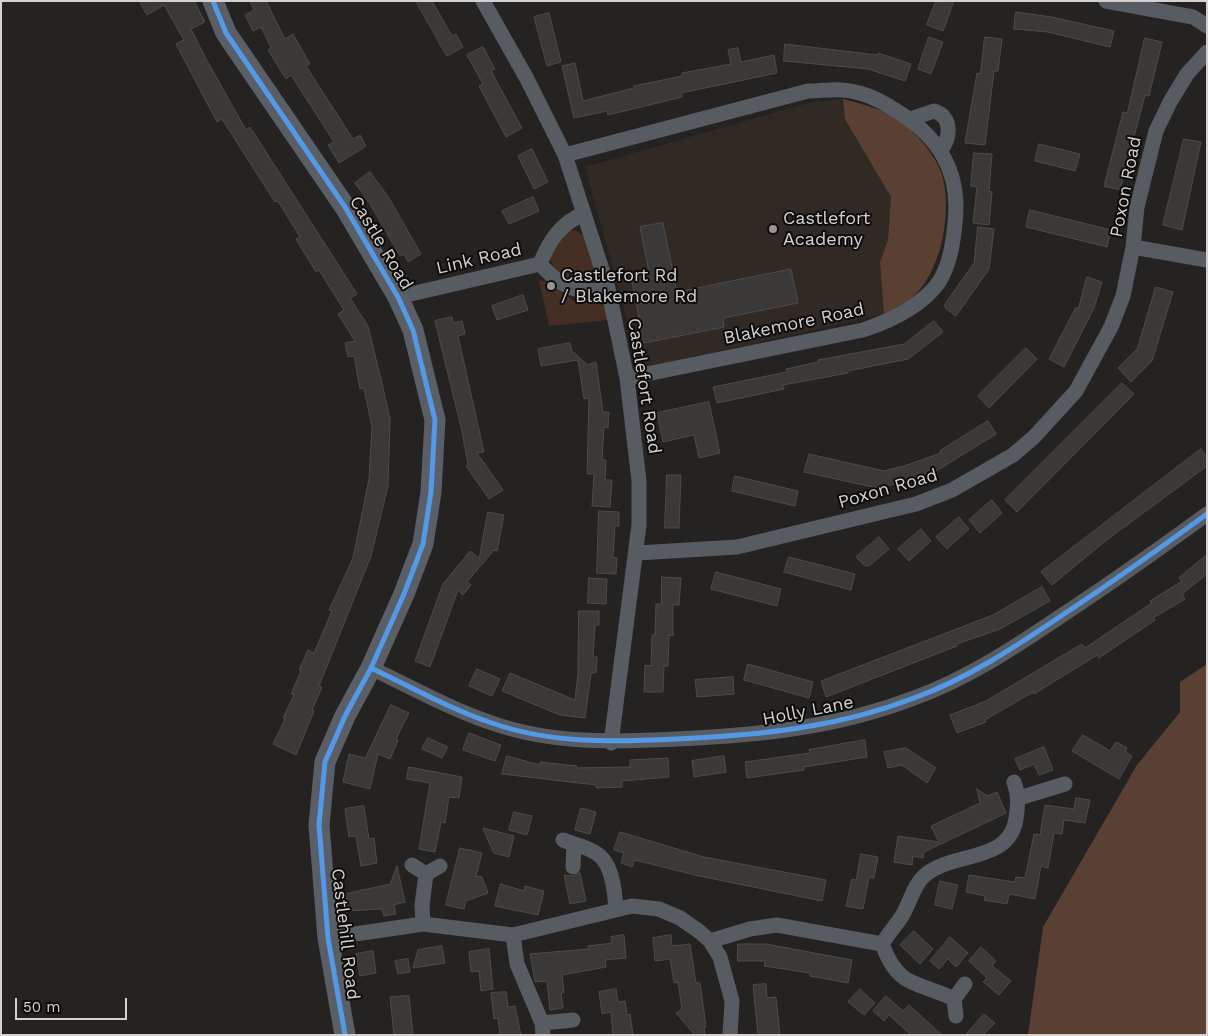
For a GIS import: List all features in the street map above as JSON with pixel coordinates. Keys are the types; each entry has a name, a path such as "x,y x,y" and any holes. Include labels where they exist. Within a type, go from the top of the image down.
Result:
{"street":[{"name":"Castle Road","path":"213,1 226,33 344,207 398,298 413,330 435,420 431,492 423,544 372,668"},
{"name":"Castlefort Road","path":"483,1 527,79 565,156 608,288 627,378 639,481 637,552 611,743"},
{"path":"1106,1 1193,17 1207,26"},
{"name":"Poxon Road","path":"637,552 737,547 882,513 916,504 952,490 1013,455 1054,417 1076,391 1094,360 1122,296 1133,247 1137,207 1156,131 1186,74 1207,52"},
{"name":"Blakemore Road","path":"565,156 808,92 844,90 880,100 910,118 941,150 952,174 957,208 953,250 939,282 913,306 886,322 863,330 627,378"},
{"path":"910,118 934,111 945,117 948,125 948,137 941,150"},
{"name":"Link Road","path":"540,264 545,252 562,226 583,214"},
{"path":"1133,247 1207,260"},
{"name":"Link Road","path":"398,298 540,264"},
{"name":"Link Road","path":"540,264 551,276 574,290 590,292 608,288"},
{"name":"Holly Lane","path":"372,668 493,724 557,738 611,743 766,734 819,726 914,699 957,680 1016,646 1137,566 1207,514"},
{"name":"Castlehill Road","path":"345,1035 328,938 319,825 325,762 345,716 372,668"},
{"path":"882,944 902,916 924,875 941,866 1001,846 1011,834 1016,823 1019,798 1014,782"},
{"path":"1019,798 1065,784"},
{"path":"573,866 568,842 589,849 602,857 610,874 616,909"},
{"path":"412,865 426,874"},
{"path":"426,874 440,866"},
{"path":"423,924 422,905 426,874"},
{"path":"328,938 423,924 513,935 616,909 638,906 669,912 710,941 720,957 732,1001 730,1035"},
{"path":"710,941 750,929 777,925 882,944"},
{"path":"513,935 517,964 542,1029 573,1020"},
{"path":"882,944 888,961 899,976 954,999"},
{"path":"956,1016 954,999 965,984"}],"shaded area":[{"name":"Castlefort Academy","path":"843,99 931,153 942,175 945,210 941,248 931,274 884,314 641,369 585,167 812,102"},
{"path":"843,99 882,111 896,118 909,128 926,146 935,161 942,175 945,190 945,225 936,260 929,276 908,301 884,314 880,262 888,240 891,197 845,119"},
{"path":"575,230 584,236 598,270 592,278 585,282 577,283 563,278 557,272 552,265 550,256 566,231"},
{"path":"539,280 549,283 574,301 604,305 609,320 549,326"},
{"path":"1207,664 1207,1035 1028,1035 1043,927 1137,765 1180,712 1180,682"}],"building":[{"path":"140,1 194,1 205,22 191,29 205,57 246,130 250,127 357,294 350,298 368,326 390,419 388,486 371,556 319,686 322,687 296,755 273,744 294,695 291,694 301,671 299,670 308,650 314,653 332,611 329,610 353,558 369,479 372,427 364,388 360,389 354,356 348,357 345,343 355,341 338,314 344,310 319,270 316,272 296,239 300,237 278,201 275,202 222,119 217,122 176,44 184,40 164,5 147,15"},
{"path":"250,1 266,1 285,39 293,34 310,64 306,66 353,139 360,135 366,146 339,163 328,145 334,142 291,75 286,79 268,50 271,47 261,27 253,31 245,15 254,10"},
{"path":"416,1 432,1 452,36 456,34 463,47 447,56"},
{"path":"936,1 954,1 943,31 927,25"},
{"path":"1016,12 1052,17 1114,31 1110,47 1048,32 1014,29"},
{"path":"549,13 561,62 547,66 534,17"},
{"path":"929,37 943,42 931,74 918,69"},
{"path":"985,37 1002,39 998,71 994,71 985,145 965,143 977,73 980,74"},
{"path":"1145,38 1162,42 1149,96 1145,95 1120,190 1104,186 1123,112 1127,113"},
{"path":"785,44 877,55 878,53 911,64 905,81 868,69 784,61"},
{"path":"483,47 495,69 491,71 522,128 506,137 479,86 483,84 467,55"},
{"path":"738,48 741,62 774,55 777,73 681,93 682,97 608,115 607,111 574,118 562,66 575,63 583,101 634,88 634,86 682,76 682,73 731,64 728,50"},
{"path":"1184,139 1201,142 1182,230 1163,225"},
{"path":"1039,144 1080,154 1075,171 1035,161"},
{"path":"532,149 548,182 534,189 518,156"},
{"path":"974,153 992,154 989,191 992,192 989,225 973,223 977,187 971,186"},
{"path":"370,172 389,198 421,254 408,262 404,254 400,256 370,204 355,183"},
{"path":"533,197 539,211 509,224 502,211"},
{"path":"1030,210 1111,230 1107,247 1026,227"},
{"path":"663,223 677,292 791,269 798,303 723,318 724,327 644,343 631,276 649,272 640,227"},
{"path":"978,227 994,229 989,269 956,316 945,308 945,304 974,263"},
{"path":"1087,277 1102,282 1094,308 1064,367 1049,359 1076,307 1078,309"},
{"path":"1156,287 1173,292 1152,361 1131,382 1118,368 1137,349"},
{"path":"523,295 528,310 497,320 492,306"},
{"path":"452,317 453,323 462,321 465,334 458,336 484,452 477,453 503,490 489,499 466,466 468,465 462,431 435,321"},
{"path":"934,321 943,332 908,359 783,385 784,389 717,403 713,387 787,372 786,369 818,362 818,360 904,344"},
{"path":"570,343 572,351 588,365 596,362 603,412 609,412 608,428 604,427 602,460 606,460 605,480 612,480 610,507 592,506 594,474 587,474 589,398 584,399 578,360 541,366 538,349"},
{"path":"1026,348 1037,359 989,408 978,396"},
{"path":"1122,383 1134,394 1017,512 1005,500"},
{"path":"709,402 720,453 699,458 694,435 663,442 657,413"},
{"path":"988,421 996,434 938,470 909,481 877,488 804,472 809,454 884,471 907,465 941,453 940,451"},
{"path":"1201,449 1207,457 1207,466 1108,539 1052,585 1041,572"},
{"path":"667,475 681,475 679,528 665,528"},
{"path":"735,476 798,491 795,506 732,491"},
{"path":"992,500 1002,513 980,533 969,520"},
{"path":"599,511 619,512 619,526 615,526 613,557 617,558 616,574 597,573"},
{"path":"488,512 504,515 497,551 494,550 467,582 471,585 463,595 458,590 430,667 415,661 443,584 470,551 479,558"},
{"path":"959,517 969,529 947,549 936,537"},
{"path":"921,529 931,541 909,561 898,549"},
{"path":"879,537 889,549 869,566 865,566 856,557"},
{"path":"1207,555 1207,574 1182,594 1185,599 1153,618 1155,620 1099,658 1097,655 1034,694 1033,692 985,720 986,722 957,733 950,715 986,701 1082,644 1085,648 1152,603 1150,601 1182,581 1179,578"},
{"path":"789,557 855,574 851,590 784,572"},
{"path":"716,572 781,589 777,606 711,589"},
{"path":"662,577 681,578 679,605 673,605 673,636 669,635 668,666 664,666 663,692 644,692 645,665 651,666 656,604 661,604"},
{"path":"589,578 607,579 606,604 588,603"},
{"path":"1042,587 1050,601 1000,629 957,644 957,646 826,697 821,681 993,615"},
{"path":"579,611 599,611 599,625 595,625 593,657 597,657 596,673 591,673 585,718 560,715 502,691 510,673 575,700 578,673"},
{"path":"748,664 813,682 809,698 744,680"},
{"path":"477,669 500,679 492,696 469,686"},
{"path":"733,677 734,694 697,697 695,680"},
{"path":"391,705 409,713 396,739 398,740 390,759 378,754 370,789 343,782 349,754 365,758"},
{"path":"469,733 501,745 495,761 463,750"},
{"path":"1083,735 1110,751 1116,742 1127,748 1125,752 1132,756 1119,779 1072,751"},
{"path":"428,738 448,747 442,758 422,749"},
{"path":"865,740 867,757 804,767 804,770 747,778 745,762 810,753 809,750"},
{"path":"1044,747 1053,770 1039,775 1034,764 1020,770 1015,759"},
{"path":"906,748 936,768 927,783 902,765 888,768 884,752"},
{"path":"507,756 540,765 540,762 577,766 577,768 630,767 630,760 668,758 669,777 622,781 622,787 596,788 596,785 502,774"},
{"path":"724,756 726,772 694,777 692,761"},
{"path":"409,767 462,777 459,798 449,797 445,823 441,822 435,852 419,849 430,783 407,779"},
{"path":"977,789 987,796 997,792 1006,813 924,852 923,858 913,856 912,865 894,862 898,836 939,842 931,826 980,803"},
{"path":"1076,798 1090,800 1085,823 1064,820 1062,834 1054,833 1048,868 1041,866 1035,899 1009,894 1007,904 984,900 985,896 966,892 969,875 1015,882 1016,877 1025,878 1034,834 1040,835 1045,805 1074,809"},
{"path":"364,806 369,839 374,838 377,863 361,866 356,836 349,837 345,809"},
{"path":"581,808 596,812 590,834 575,830"},
{"path":"514,812 532,816 527,835 509,830"},
{"path":"483,828 514,836 509,857 494,853"},
{"path":"620,832 704,857 826,880 822,901 699,876 635,860 632,867 621,863 624,853 614,850"},
{"path":"460,848 482,853 476,876 482,877 488,893 466,901 464,909 446,905"},
{"path":"861,854 878,857 874,878 869,877 863,909 846,906 852,879 856,880"},
{"path":"397,866 405,902 394,905 396,914 384,916 382,909 346,911 345,894 390,884"},
{"path":"580,873 586,901 570,904 564,875 573,876"},
{"path":"940,881 958,885 952,909 935,905"},
{"path":"501,884 524,891 525,886 544,891 538,915 495,906"},
{"path":"914,931 933,949 920,964 900,945"},
{"path":"624,935 626,958 605,960 606,967 562,975 564,993 561,993 563,1008 550,1010 547,981 535,982 530,954 588,949 588,946 612,943 611,937"},
{"path":"671,935 672,946 690,944 696,983 700,983 706,1027 704,1027 705,1035 695,1035 676,1013 682,1009 678,982 674,983 670,959 655,961 653,938"},
{"path":"950,937 968,953 956,967 948,959 939,969 930,961"},
{"path":"738,944 766,944 852,960 848,983 810,976 810,973 764,966 765,961 738,961"},
{"path":"442,946 445,963 413,968 418,950"},
{"path":"981,947 996,961 992,966 1011,981 999,995 983,982 987,978 969,961"},
{"path":"489,949 493,989 481,991 479,971 471,972 469,952"},
{"path":"373,951 376,973 360,976 356,954"},
{"path":"408,959 410,972 398,974 395,961"},
{"path":"766,984 767,998 776,997 780,1035 758,1035 753,985"},
{"path":"616,989 618,1002 625,1001 627,1015 630,1014 633,1035 613,1035 611,1012 602,1014 599,992"},
{"path":"860,989 875,1003 864,1015 848,1002"},
{"path":"506,992 508,1007 515,1006 521,1035 500,1035 498,1018 494,1019 491,993"},
{"path":"409,996 413,1035 394,1035 390,997"},
{"path":"886,996 903,1011 909,1005 942,1035 911,1035 889,1015 884,1021 873,1011"},
{"path":"984,1014 995,1023 983,1035 966,1035"}],"cycle path":[{"path":"213,1 226,33 345,207 398,297 413,330 435,420 431,492 423,544 404,594 371,668 345,716 325,762 319,825 328,938 345,1035"},
{"path":"371,668 446,704 492,723 514,730 560,738 630,741 708,737 768,732 827,723 885,708 914,698 972,672 1080,604 1207,514"}],"place":[{"name":"Castlefort Academy","path":"773,229"},
{"name":"Castlefort Rd / Blakemore Rd","path":"551,286"}]}
